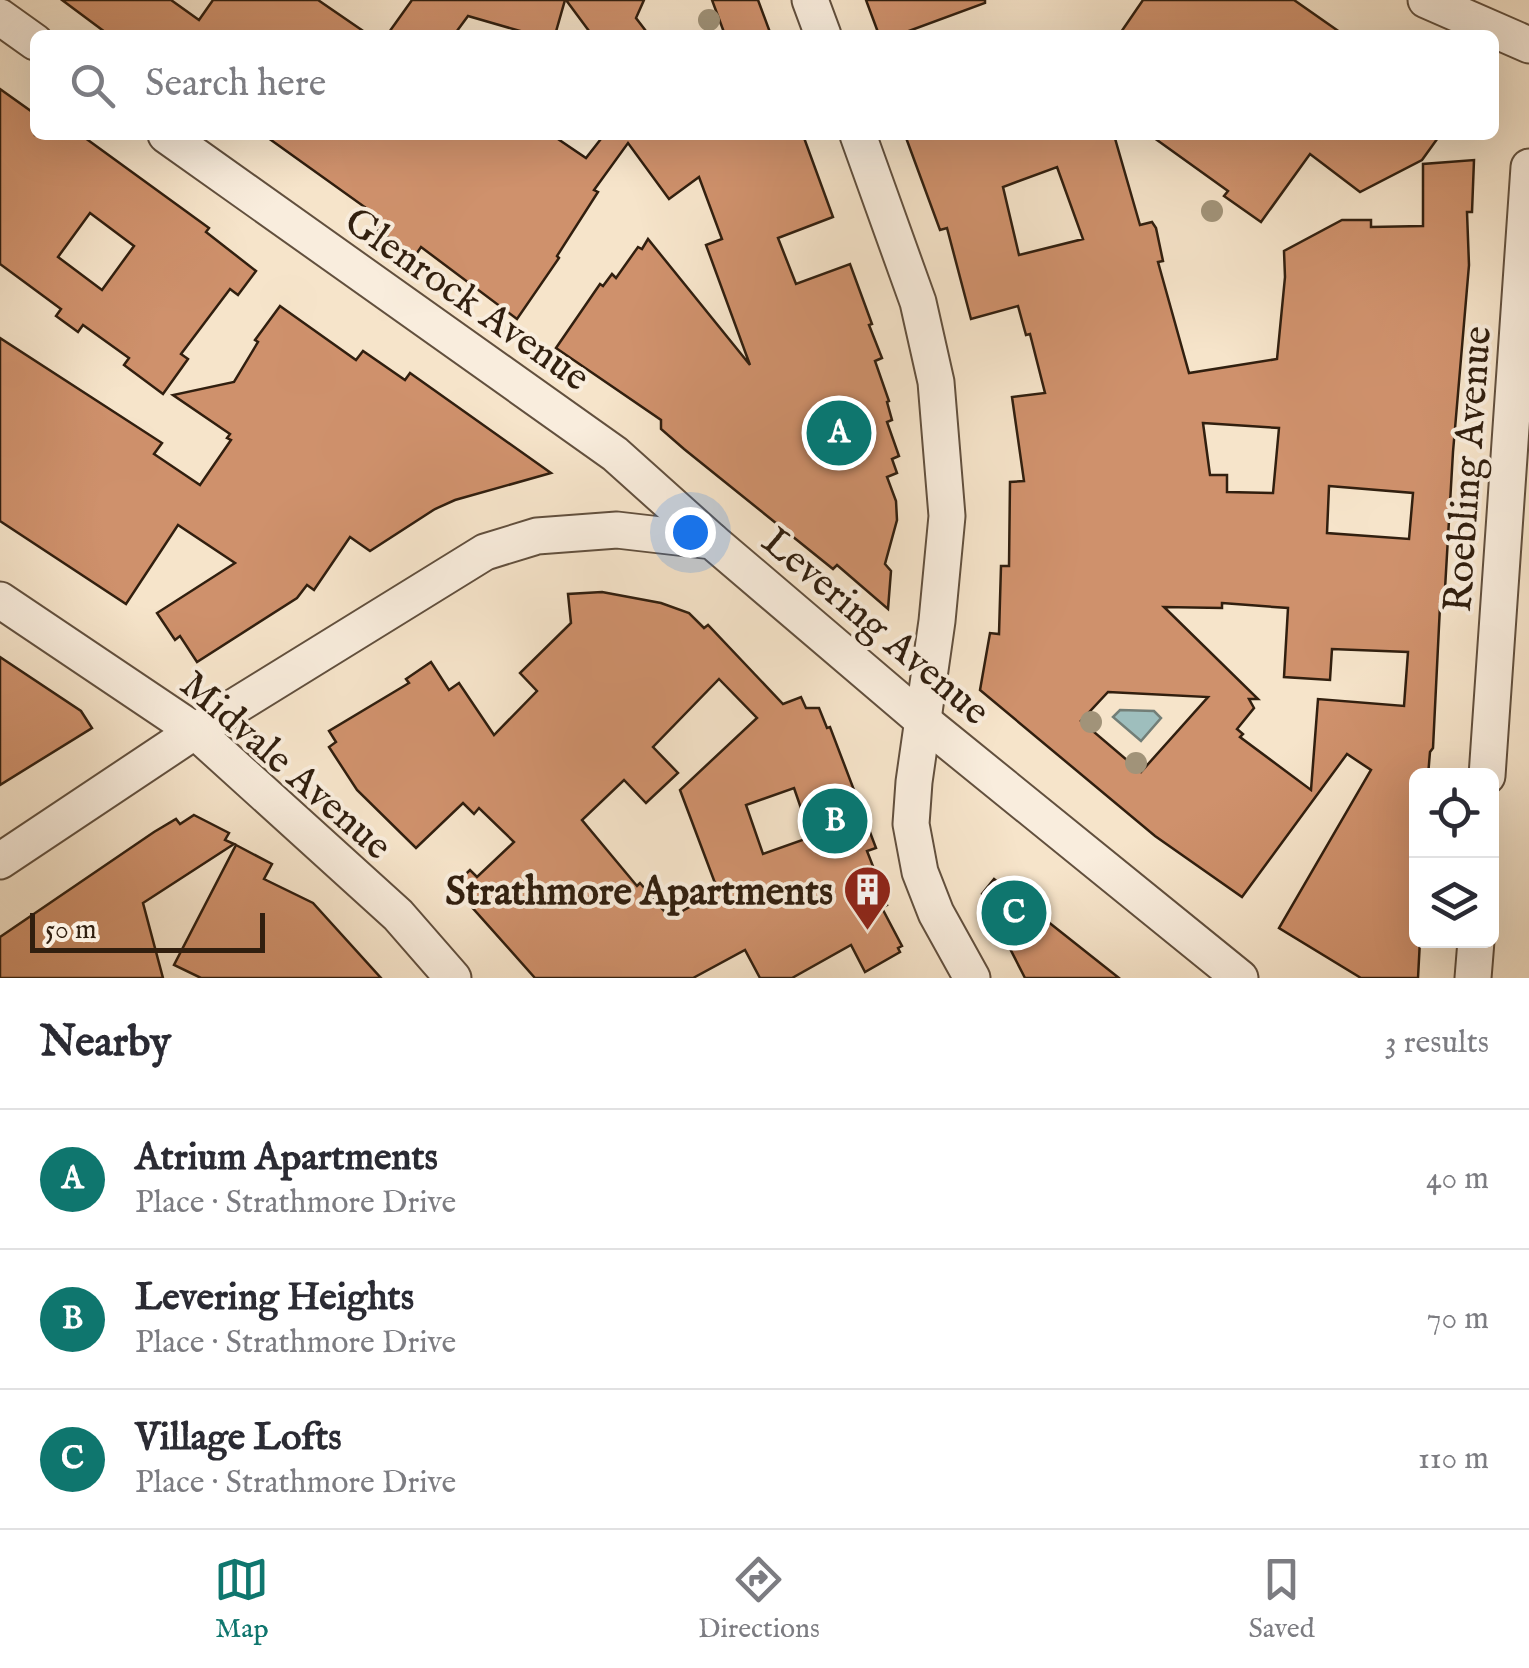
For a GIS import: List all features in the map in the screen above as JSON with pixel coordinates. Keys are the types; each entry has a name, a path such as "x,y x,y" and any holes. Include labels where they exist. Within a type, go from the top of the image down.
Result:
{"street":[{"path":"810,0 820,30"},
{"path":"1426,0 1495,30"},
{"path":"0,17 30,38"},
{"path":"1499,32 1529,45"},
{"name":"Glenrock Avenue","path":"173,140 615,454 712,541"},
{"path":"860,140 918,302 936,382 948,516 912,824 920,872 936,912 972,978"},
{"name":"Roebling Avenue","path":"1488,768 1529,168"},
{"name":"Levering Avenue","path":"0,861 195,731 485,552 537,536 616,530 712,541 922,720 1240,978"},
{"name":"Midvale Avenue","path":"0,600 195,731 398,915 453,978"},
{"path":"1473,978 1475,948"}],"water":[{"path":"1120,710 1154,711 1161,718 1141,741 1113,717"}],"building":[{"path":"62,0 171,0 199,20 213,0 318,0 362,30 102,30"},
{"path":"412,0 565,0 556,30 517,30 468,16 458,30 391,30"},
{"path":"566,0 644,0 636,18 645,30 588,30"},
{"path":"712,0 758,0 769,30 723,30"},
{"path":"866,0 985,0 912,30 877,30"},
{"path":"1143,0 1294,0 1337,30 1122,30"},
{"path":"0,89 30,110 30,140 88,140 209,228 206,232 256,271 238,295 230,289 181,354 188,359 163,394 124,365 129,358 83,325 78,332 56,316 61,309 0,264","holes":["90,213 134,246 102,290 58,257"]},
{"path":"271,140 559,140 586,158 600,140 805,140 833,217 778,238 796,284 850,264 872,324 869,325 882,358 875,361 892,420 887,422 899,456 892,459 897,473 887,477 896,501 897,520 885,564 891,571 888,609 837,565 833,569 684,449 661,429 661,420 556,348 600,284 603,286 612,274 616,278 648,239 750,365 706,245 722,239 699,177 669,199 628,143 594,190 598,192 559,258 517,319 421,247 415,256 374,227 380,218"},
{"path":"907,140 1115,140 1140,225 1152,222 1156,228 1163,261 1158,262 1189,373 1277,359 1284,251 1342,220 1371,220 1371,227 1423,226 1423,164 1474,160 1472,212 1467,212 1469,265 1444,606 1440,606 1433,748 1429,768 1409,768 1409,948 1420,948 1418,978 1361,978 1279,928 1371,770 1347,754 1242,897 1155,836 980,690 990,633 999,634 1001,566 1009,566 1010,482 1024,481 1012,397 1045,393 1030,334 1026,335 1018,306 971,319 947,228 940,230","holes":["1057,167 1083,239 1019,255 1003,187","1203,423 1279,428 1273,493 1227,492 1227,475 1210,475","1329,486 1413,493 1409,539 1327,533","1222,603 1288,608 1284,677 1330,680 1332,649 1408,652 1404,706 1318,699 1311,790 1240,737 1243,734 1237,729 1254,708 1249,699 1258,699 1164,607 1222,608","1108,692 1208,697 1141,772 1081,721"]},
{"path":"1157,140 1436,140 1422,160 1360,192 1310,154 1261,222 1224,196 1228,191"},
{"path":"280,306 356,360 363,351 405,380 410,373 551,473 455,500 370,551 350,537 314,590 307,585 297,598 197,662 180,636 175,640 157,613 235,563 178,525 126,604 0,521 0,338 162,443 154,454 200,485 231,440 227,438 230,434 173,395 234,382 258,342 255,340"},
{"path":"602,592 661,603 689,613 704,628 708,625 783,704 801,697 806,708 819,708 827,728 830,727 876,848 867,851 876,874 871,875 887,905 882,908 902,946 898,948 900,952 865,972 851,945 792,978 760,978 745,950 693,978 535,978 453,886 470,870 477,877 514,842 479,808 474,814 463,803 416,848 357,790 329,747 336,742 329,731 409,683 406,679 431,662 449,690 459,683 494,735 537,691 520,673 571,623 568,594","holes":["719,679 757,718 680,790 718,891 670,918 640,883 637,886 582,820 624,780 646,803 678,773 653,747","794,788 811,837 763,854 746,805"]},
{"path":"0,657 81,711 92,728 0,785"},
{"path":"194,815 229,833 225,840 234,844 143,903 163,978 0,978 0,937 154,832 176,819 180,824"},
{"path":"236,845 272,864 264,879 313,903 381,978 201,978 174,965"},
{"path":"994,879 1119,978 1025,978 982,894"}],"place":[{"name":"Atrium Apartments","path":"839,433"},
{"name":"Levering Heights","path":"835,821"},
{"name":"Village Lofts","path":"1014,913"},
{"name":"Strathmore Apartments","path":"868,932"}]}
